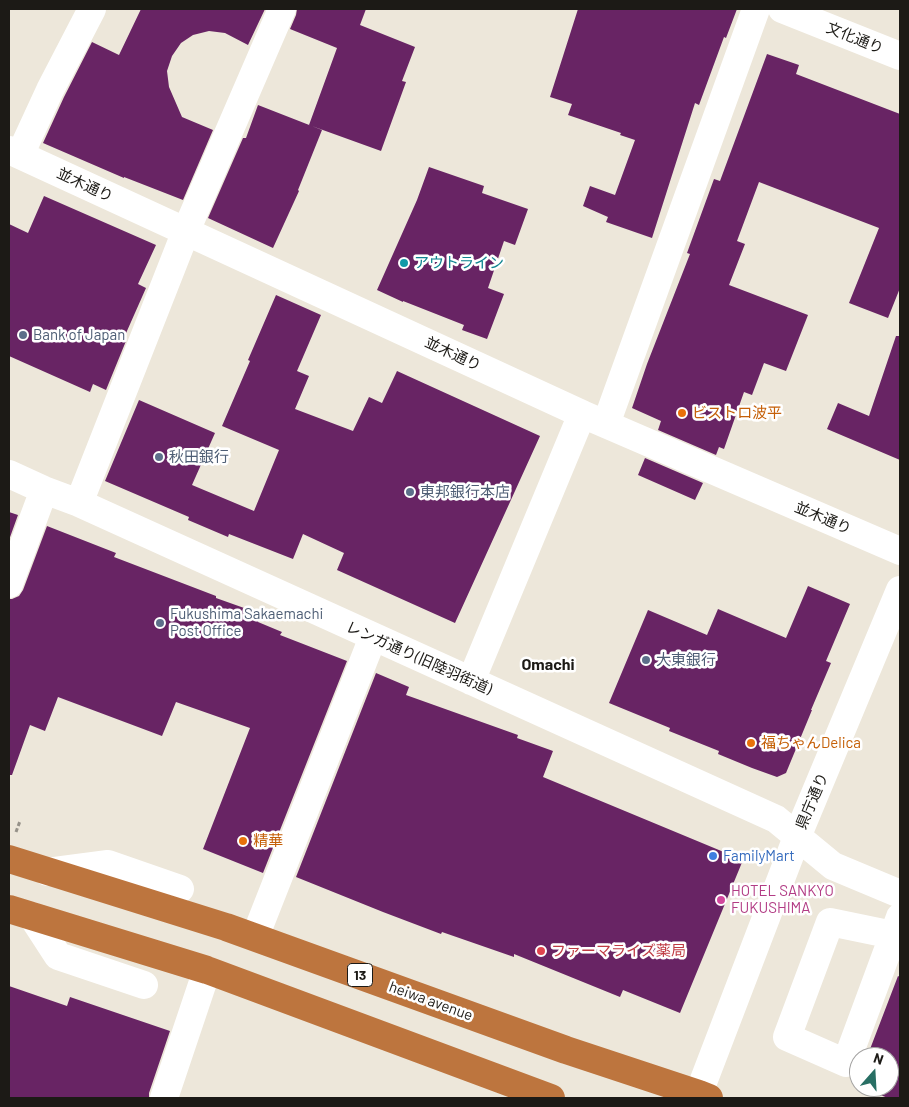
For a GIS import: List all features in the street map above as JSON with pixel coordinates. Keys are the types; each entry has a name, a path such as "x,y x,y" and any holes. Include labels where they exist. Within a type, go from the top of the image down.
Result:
{"highway":[{"name":"heiwa avenue","path":"9,860 255,937 566,1050 702,1097"},
{"path":"20,912 207,970 551,1098"}],"street":[{"path":"14,153 50,90 92,9"},
{"path":"78,503 186,231 282,9"},
{"path":"471,681 594,419 756,9"},
{"name":"文化通り","path":"782,9 900,56"},
{"name":"並木通り","path":"14,153 594,419 900,552"},
{"name":"レンガ通り(旧陸羽街道)","path":"9,474 78,503 776,819 833,866 900,894"},
{"path":"9,584 44,490"},
{"name":"県庁通り","path":"702,1097 797,837 900,590"},
{"path":"255,937 373,637"},
{"path":"47,872 108,864 180,889"},
{"path":"20,912 58,956 144,985"},
{"path":"830,922 897,926 846,1063 787,1037 830,922"},
{"path":"164,1098 207,970"}],"building":[{"path":"141,9 265,9 248,45 225,33 209,31 193,35 181,43 172,56 167,71 169,87 182,117 213,130 183,200 124,178 43,143 92,42 119,55"},
{"path":"297,9 366,9 360,25 415,47 402,81 406,82 381,151 309,125 337,48 290,29"},
{"path":"578,9 737,9 726,38 724,37 699,105 695,103 652,238 606,222 608,217 583,206 590,186 615,195 635,140 620,135 621,133 568,115 572,104 550,97"},
{"path":"767,54 799,65 796,74 900,114 900,288 888,318 849,303 879,228 759,182 737,241 745,244 729,285 808,315 786,371 764,363 752,395 744,392 724,449 719,447 716,455 658,430 661,421 632,408 690,254 687,253 714,179 720,181"},
{"path":"258,105 322,130 299,191 273,248 208,218 243,138 246,138"},
{"path":"429,167 484,186 482,193 528,209 515,245 504,241 488,288 504,294 487,339 462,330 464,325 377,290 417,200"},
{"path":"44,196 156,245 138,284 146,288 123,340 126,341 106,390 93,384 90,392 9,356 9,224 28,233"},
{"path":"276,295 321,315 297,371 309,376 295,409 353,431 369,397 382,403 397,371 540,436 455,623 337,570 344,553 303,534 293,559 229,534 228,537 188,520 189,517 105,481 139,400 215,433 192,485 254,511 279,450 222,426"},
{"path":"896,336 900,336 900,460 827,429 838,403 869,416"},
{"path":"645,458 703,483 695,500 638,475"},
{"path":"9,512 18,515 9,540"},
{"path":"47,526 116,553 114,557 261,614 258,622 282,632 280,635 347,661 263,873 203,849 250,728 176,702 162,736 58,697 45,731 30,725 12,775 9,775 9,599 19,596 23,590"},
{"path":"808,586 850,604 826,661 831,663 786,773 777,777 752,768 718,754 719,751 669,731 670,728 609,703 648,610 707,635 718,609 786,638"},
{"path":"376,673 409,687 406,695 518,735 517,738 553,751 543,777 743,860 680,1013 623,990 620,997 514,954 514,957 442,932 441,934 296,877"},
{"path":"898,976 900,977 900,1098 885,1097 899,1097 899,1047 871,1047"},
{"path":"9,986 67,1006 70,997 170,1031 149,1098 9,1098"}],"place":[{"name":"アウトライン","path":"404,263"},
{"name":"Bank of Japan","path":"23,335"},
{"name":"ビストロ波平","path":"682,413"},
{"name":"秋田銀行","path":"159,457"},
{"name":"東邦銀行本店","path":"410,492"},
{"name":"Fukushima Sakaemachi Post Office","path":"160,623"},
{"name":"大東銀行","path":"646,660"},
{"name":"福ちゃんDelica","path":"751,743"},
{"name":"精華","path":"243,841"},
{"name":"FamilyMart","path":"713,856"},
{"name":"HOTEL SANKYO FUKUSHIMA","path":"721,900"},
{"name":"ファーマライズ薬局","path":"541,951"}],"district":[{"name":"Omachi","path":"548,665"}]}
